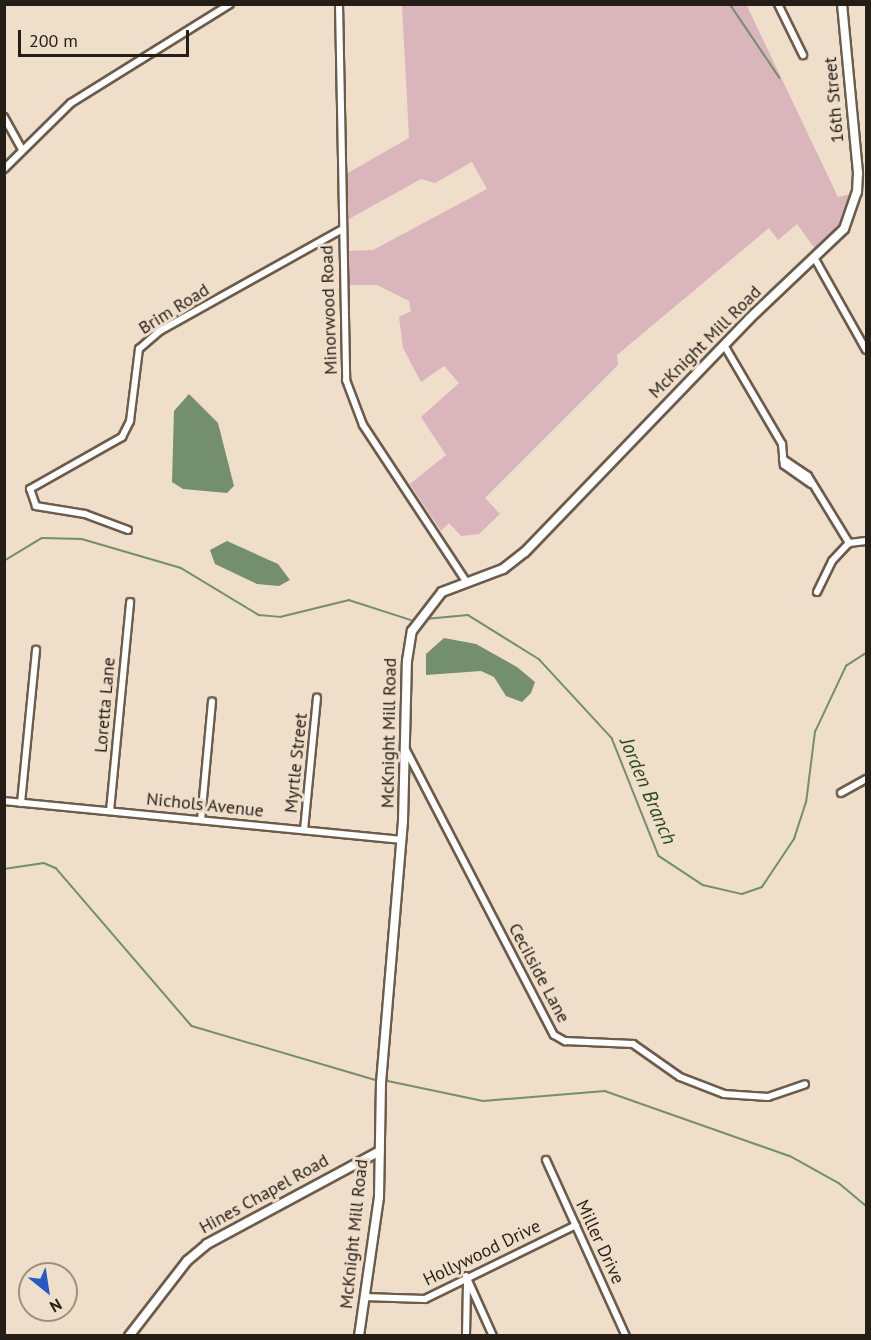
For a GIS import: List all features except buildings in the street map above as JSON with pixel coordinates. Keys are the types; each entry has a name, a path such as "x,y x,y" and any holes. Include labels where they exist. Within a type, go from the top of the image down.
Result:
{"street":[{"path":"4,169 71,103 230,4"},
{"name":"Minorwood Road","path":"339,4 343,353 354,406 466,581"},
{"path":"778,4 803,55"},
{"name":"16th Street","path":"842,4 862,193"},
{"path":"4,117 22,150"},
{"name":"McKnight Mill Road","path":"359,1335 380,1151 402,840 412,631 432,600 466,581 503,569 525,552 724,345 844,229 862,193"},
{"name":"Brim Road","path":"128,530 85,514 36,506 30,489 122,436 132,410 139,349 160,331 341,230"},
{"path":"815,259 867,350"},
{"path":"724,345 782,444 783,462 811,484 849,543"},
{"path":"817,592 834,557 849,543 867,542"},
{"name":"Loretta Lane","path":"110,811 130,602"},
{"path":"21,803 36,650"},
{"name":"Myrtle Street","path":"304,830 317,698"},
{"path":"201,820 212,702"},
{"name":"Cecilside Lane","path":"406,749 554,1035 633,1044 680,1077 724,1094 768,1097 805,1084"},
{"path":"841,793 867,779"},
{"name":"Nichols Avenue","path":"4,801 402,840"},
{"name":"Hines Chapel Road","path":"129,1335 187,1261 207,1244 380,1151"},
{"name":"Miller Drive","path":"546,1160 626,1335"},
{"name":"Hollywood Drive","path":"364,1297 417,1300 576,1225"},
{"path":"466,1276 466,1335"},
{"path":"466,1276 493,1335"}],"shaded area":[{"path":"746,4 838,197 851,194 840,225 816,250 797,224 778,240 769,228 617,355 618,365 485,498 500,514 479,534 461,536 449,523 441,531 410,484 446,455 421,417 459,383 444,366 421,382 403,348 399,317 411,311 409,301 377,285 348,285 347,251 373,250 487,189 472,162 435,183 421,179 347,220 346,174 409,138 402,5"},
{"path":"189,394 218,423 234,486 227,493 183,489 172,482 174,411"},
{"path":"227,541 278,564 290,580 279,586 257,584 215,564 210,550"},
{"path":"444,638 476,644 517,667 535,682 531,693 522,702 506,696 494,677 481,671 426,675 426,654"}],"waterway":[{"path":"730,4 780,78"},
{"name":"Jorden Branch","path":"4,561 42,538 82,539 181,568 259,615 280,617 349,600 411,620"},
{"name":"Jorden Branch","path":"425,619 468,615 539,659 612,738 659,856 703,885 742,894 762,887 794,839 806,803 815,732 846,666 866,653"},
{"path":"4,869 44,863 56,868 192,1026 375,1080"},
{"path":"388,1081 483,1101 605,1091 790,1156 839,1183 866,1206"}]}
